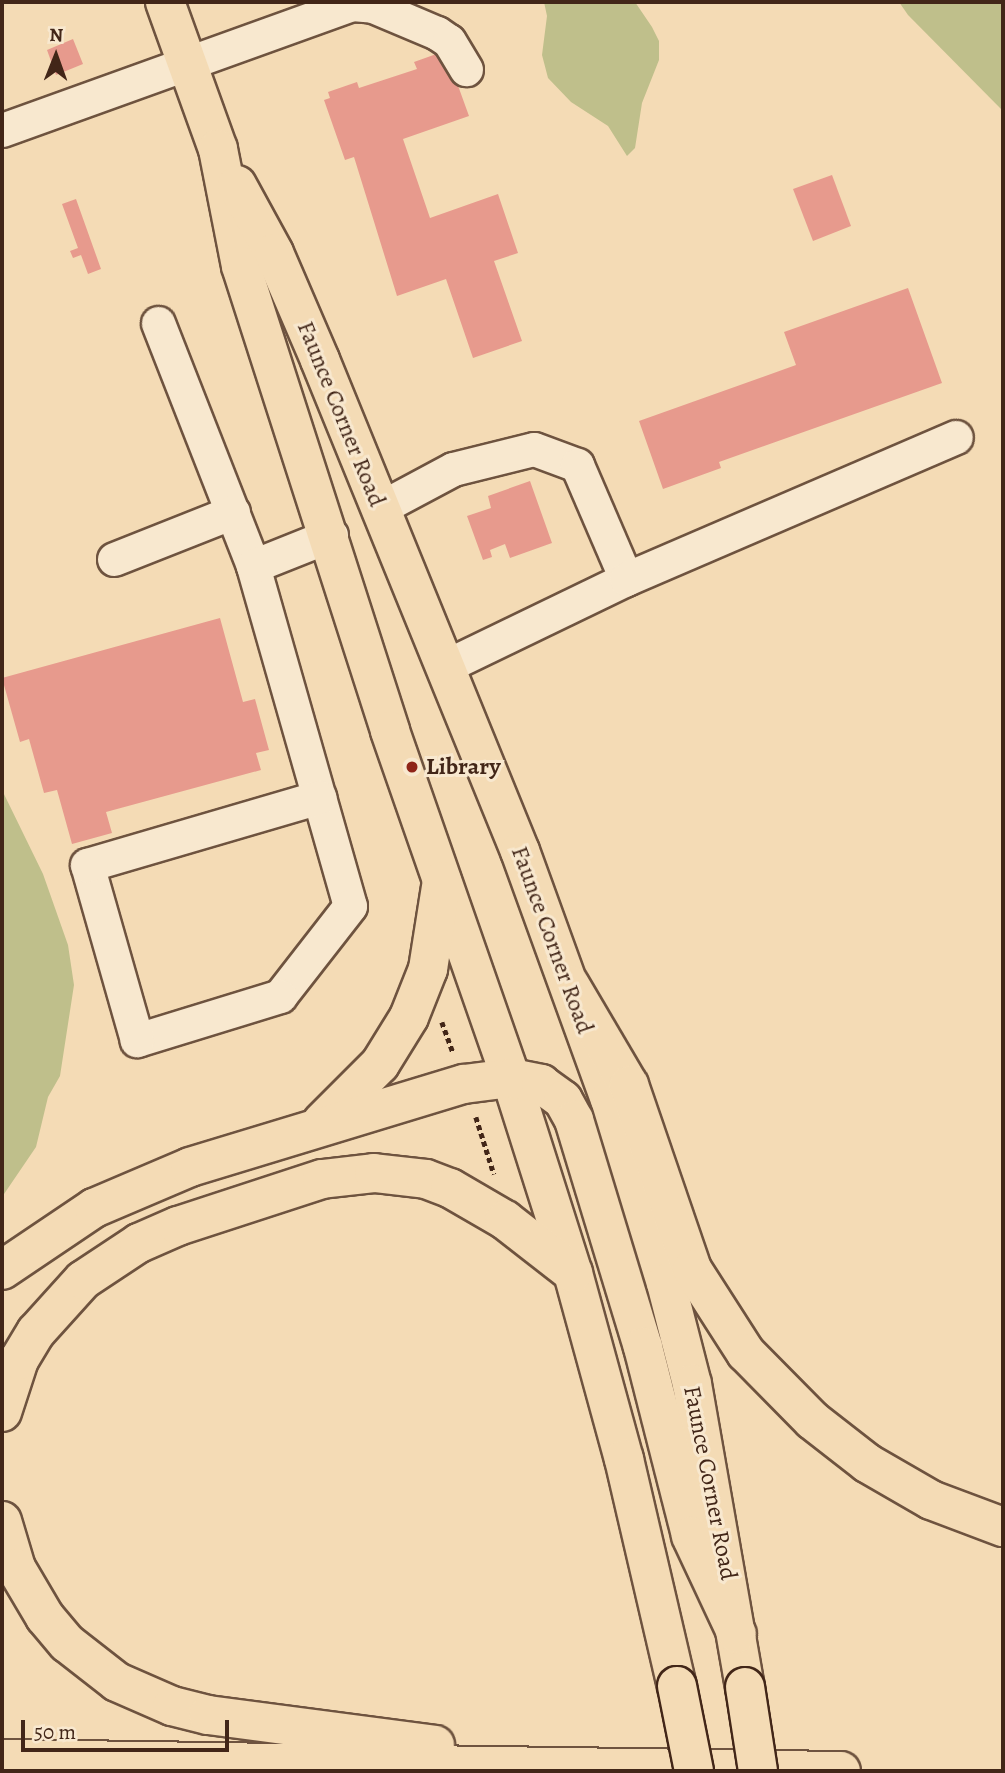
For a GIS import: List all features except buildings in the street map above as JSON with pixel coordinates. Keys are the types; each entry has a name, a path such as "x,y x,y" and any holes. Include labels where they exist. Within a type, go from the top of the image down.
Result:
{"main road":[{"name":"Faunce Corner Road","path":"165,2 218,149 274,253 380,508 570,985 666,1283 692,1384 737,1634 758,1771"},
{"name":"Faunce Corner Road","path":"218,149 241,266 442,881 511,1078 573,1273 624,1459 694,1771"},
{"path":"331,535 380,508"},
{"path":"318,1126 380,1064 410,1017 428,969 442,881"},
{"path":"570,985 629,1085 692,1269 746,1353 812,1420 867,1464 931,1500 1003,1527"},
{"path":"2,1270 94,1208 142,1186 318,1126 464,1084 511,1078 554,1092 574,1120 643,1347 691,1536 737,1634"},
{"path":"2,1412 15,1370 30,1341 83,1280 139,1243 178,1226 322,1180 374,1172 426,1180 450,1188 505,1220 573,1273"},
{"path":"2,1521 16,1568 45,1617 92,1665 143,1695 172,1706 246,1721 593,1767"},
{"path":"2,1759 841,1771"}],"lane":[{"path":"2,130 187,64 259,34 361,3 449,40 466,69"},
{"path":"158,323 253,566 350,905 279,996 137,1040 88,865 319,797"},
{"path":"444,667 626,579 956,436"},
{"path":"380,508 453,469 534,449 577,465 626,579"},
{"path":"114,559 233,512"},
{"path":"253,566 331,535"}],"path":[{"path":"439,1016 456,1061"},
{"path":"476,1117 498,1188"}],"green space":[{"path":"544,2 635,2 652,27 659,41 659,60 642,103 635,148 627,156 608,126 571,102 548,78 542,55 547,16"},
{"path":"899,2 1003,2 1003,111 908,15"},
{"path":"2,790 43,874 68,945 74,985 60,1076 48,1097 36,1147 2,1197"}],"place":[{"name":"Library","path":"412,767"}]}
